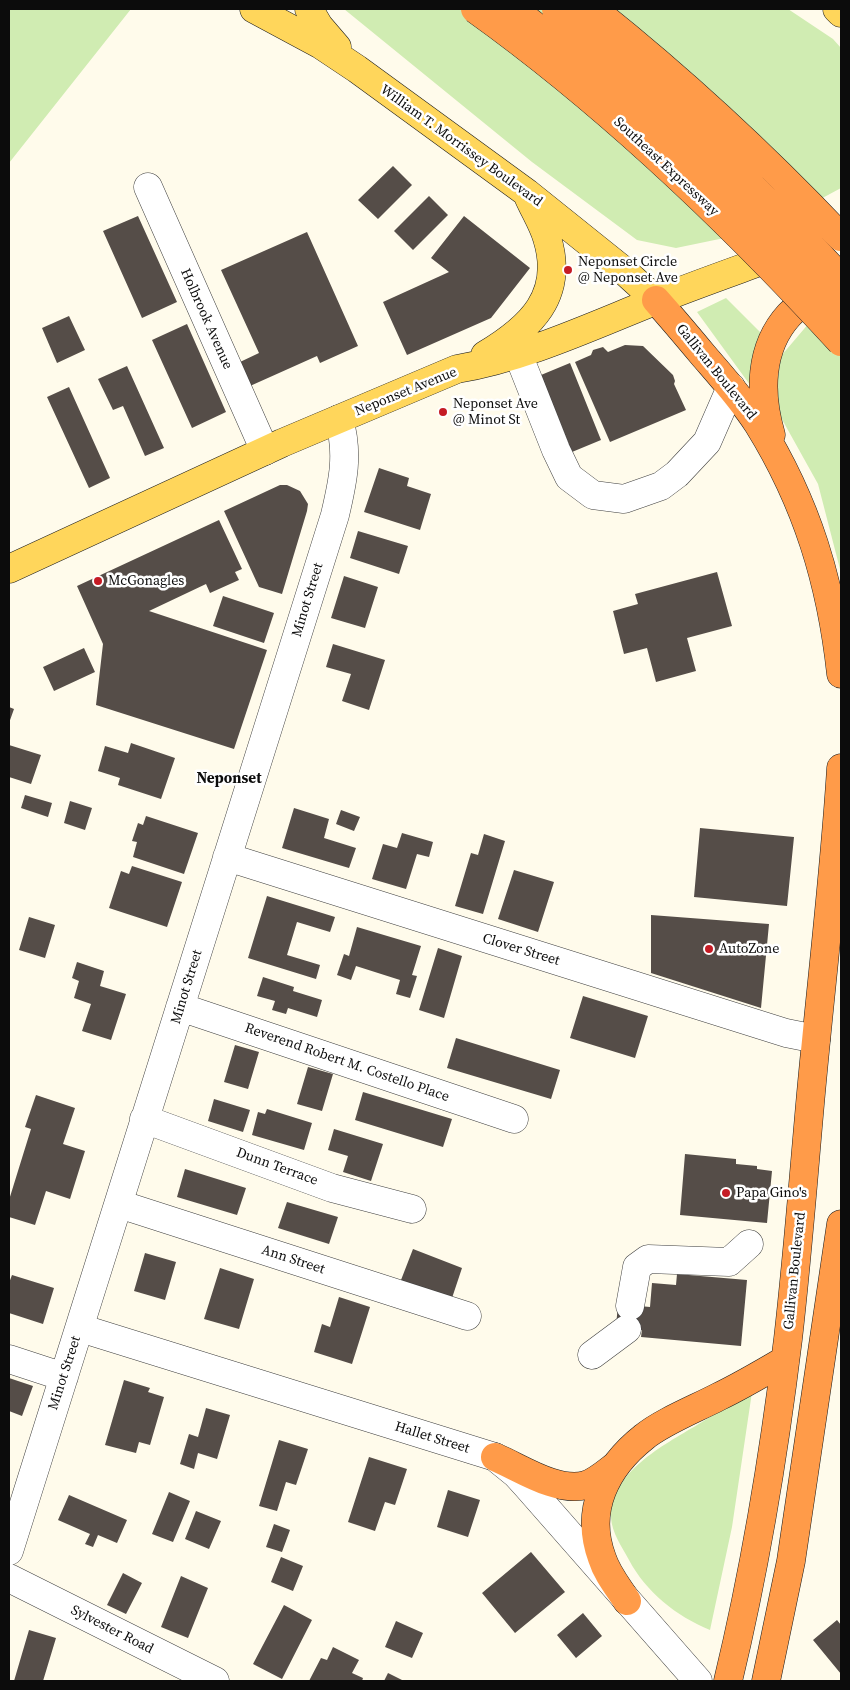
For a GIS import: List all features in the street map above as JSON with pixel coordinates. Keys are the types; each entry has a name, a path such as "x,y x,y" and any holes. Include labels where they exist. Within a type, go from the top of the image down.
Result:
{"highway":[{"name":"Southeast Expressway","path":"475,9 574,86 682,180 750,246 841,342"},
{"path":"513,9 627,102 697,164 772,238 841,311"},
{"path":"556,9 658,95 790,224 841,278"},
{"path":"593,9 674,77 742,139 841,237"},
{"name":"Gallivan Boulevard","path":"656,300 731,387 757,423 800,503 829,593 837,633 841,674"},
{"path":"780,463 766,417 764,399 764,369 771,342 784,321 802,304 824,303 841,311"},
{"name":"Gallivan Boulevard","path":"728,1681 758,1539 785,1360 841,768"},
{"path":"766,1681 791,1561 841,1224"},
{"path":"485,1454 550,1482 575,1486 586,1484 598,1479 616,1465 645,1436 785,1360"},
{"path":"616,1465 606,1479 601,1492 597,1506 596,1533 602,1559 627,1601"}],"main road":[{"name":"William T. Morrissey Boulevard","path":"254,9 317,42 356,68 527,193 623,270 656,300"},
{"path":"308,9 329,39 356,68"},
{"path":"837,9 841,12"},
{"path":"457,369 493,350 522,329 534,317 549,290 552,276 547,238 527,193"},
{"path":"772,258 812,235 841,214"},
{"name":"Neponset Avenue","path":"9,569 264,451 457,369 478,366 518,354 656,300 841,232"}],"street":[{"name":"Holbrook Avenue","path":"148,187 264,451"},
{"path":"518,354 556,450 569,476 593,495 624,499 661,486 676,474 707,442 731,387"},
{"name":"Minot Street","path":"9,1551 339,498 345,463 345,449 338,419"},
{"name":"Clover Street","path":"227,857 786,1033 816,1040"},
{"name":"Reverend Robert M. Costello Place","path":"180,1007 514,1119"},
{"name":"Dunn Terrace","path":"144,1119 332,1188 412,1209"},
{"name":"Ann Street","path":"119,1204 467,1316"},
{"path":"592,1355 629,1317 636,1267 648,1259 728,1262 749,1244"},
{"name":"Hallet Street","path":"80,1328 485,1454 521,1479 698,1681"},
{"path":"9,1359 64,1377"},
{"name":"Sylvester Road","path":"9,1578 215,1681"}],"green space":[{"path":"9,9 131,9 9,163"},
{"path":"344,9 788,9 833,39 841,48 841,188 763,230 676,248 637,240 532,162"},
{"path":"726,298 761,333 753,389 697,312"},
{"path":"821,309 841,331 841,573 818,484 774,405 781,356"},
{"path":"752,1392 732,1527 710,1630 685,1618 663,1602 636,1572 615,1534 611,1518 613,1502 619,1487 641,1462 669,1442"}],"building":[{"path":"393,166 412,185 378,219 358,200"},
{"path":"429,196 448,215 413,250 394,231"},
{"path":"138,216 177,302 142,318 103,231"},
{"path":"464,216 530,268 491,318 407,355 383,302 449,272 431,258"},
{"path":"307,232 358,346 320,363 317,356 250,386 240,362 259,353 221,270"},
{"path":"69,316 85,350 57,363 42,328"},
{"path":"187,324 226,412 192,428 152,340"},
{"path":"625,345 643,346 673,375 674,384 686,410 610,442 575,362 591,355 593,350 603,347 608,352"},
{"path":"570,363 601,440 572,452 541,375"},
{"path":"127,366 164,448 145,456 123,406 113,410 98,379"},
{"path":"69,387 110,478 89,488 47,397"},
{"path":"379,468 409,478 407,486 431,494 420,530 364,512"},
{"path":"280,485 287,485 300,491 308,504 282,594 259,587 224,511"},
{"path":"219,520 242,569 235,572 239,580 210,593 206,584 149,611 267,650 234,749 96,705 103,644 77,586"},
{"path":"358,531 408,546 399,574 350,558"},
{"path":"717,572 732,626 687,638 696,671 656,682 647,648 624,654 613,611 638,604 635,594"},
{"path":"344,576 378,587 365,628 331,618"},
{"path":"223,596 274,613 264,643 213,626"},
{"path":"333,644 385,660 369,710 342,701 351,674 326,667"},
{"path":"84,648 95,672 54,691 43,667"},
{"path":"9,707 14,709 9,723"},
{"path":"131,743 175,758 161,799 118,785 120,778 98,771 105,746 128,753"},
{"path":"9,745 41,755 31,784 9,777"},
{"path":"25,795 52,803 48,817 21,808"},
{"path":"70,801 92,808 85,830 64,823"},
{"path":"294,808 329,819 324,838 356,848 349,868 282,848"},
{"path":"341,810 360,817 354,831 336,824"},
{"path":"146,816 198,833 184,874 133,857 137,842 132,841 138,823 143,825"},
{"path":"700,828 794,837 787,906 694,897"},
{"path":"402,833 433,842 429,857 417,854 406,889 372,879 383,844 397,848"},
{"path":"484,834 505,841 483,914 455,906 471,853 478,855"},
{"path":"132,866 182,882 167,927 109,908 121,871 129,874"},
{"path":"514,870 554,882 538,932 498,919"},
{"path":"267,896 335,917 330,932 297,922 287,955 320,965 316,979 248,958"},
{"name":"AutoZone","path":"651,915 769,924 761,1008 651,973"},
{"path":"29,917 55,925 45,958 19,950"},
{"path":"357,927 421,946 412,975 417,976 410,998 396,994 400,980 356,966 351,980 337,975 344,954 349,956"},
{"path":"438,948 462,956 444,1018 419,1010"},
{"path":"77,962 104,971 100,986 126,994 111,1040 82,1031 91,1004 74,998 79,981 72,978"},
{"path":"263,977 294,987 293,991 322,1000 317,1017 288,1008 286,1014 272,1010 275,1001 257,996"},
{"path":"583,996 648,1016 635,1058 570,1038"},
{"path":"456,1038 560,1070 551,1099 447,1068"},
{"path":"235,1045 259,1052 248,1089 224,1082"},
{"path":"308,1067 333,1074 322,1111 297,1104"},
{"path":"363,1092 452,1119 443,1147 355,1120"},
{"path":"36,1095 75,1108 63,1144 85,1151 70,1199 46,1191 35,1225 9,1217 9,1200 31,1129 25,1127"},
{"path":"214,1099 250,1110 243,1132 208,1121"},
{"path":"267,1109 312,1123 304,1150 252,1135 258,1112 265,1114"},
{"path":"334,1129 383,1144 371,1181 343,1172 348,1156 328,1150"},
{"name":"Papa Gino's","path":"685,1154 736,1159 736,1164 757,1166 757,1169 772,1171 767,1223 680,1215"},
{"path":"185,1169 246,1188 237,1215 177,1197"},
{"path":"287,1202 338,1217 329,1244 278,1228"},
{"path":"413,1249 462,1268 451,1301 401,1280"},
{"path":"145,1253 176,1262 165,1300 134,1291"},
{"path":"220,1268 254,1279 239,1329 204,1319"},
{"path":"677,1274 747,1280 741,1346 641,1337 642,1330 616,1327 618,1304 650,1307 652,1283 676,1285"},
{"path":"12,1275 54,1288 43,1324 9,1313 9,1283"},
{"path":"339,1297 370,1307 352,1364 314,1352 322,1324 330,1327"},
{"path":"9,1378 33,1386 22,1416 9,1411"},
{"path":"124,1380 150,1388 148,1392 164,1397 150,1445 139,1442 136,1453 105,1445"},
{"path":"206,1408 230,1415 217,1459 198,1453 194,1469 180,1464 189,1434 198,1437"},
{"path":"279,1440 308,1449 296,1485 286,1482 277,1511 259,1506"},
{"path":"369,1457 407,1469 395,1505 385,1502 375,1531 348,1522"},
{"path":"448,1490 480,1500 468,1537 437,1527"},
{"path":"169,1492 190,1501 173,1542 152,1534"},
{"path":"69,1495 127,1520 117,1543 98,1535 93,1547 85,1544 90,1534 58,1520"},
{"path":"196,1511 221,1521 209,1549 185,1539"},
{"path":"274,1524 290,1530 282,1552 266,1547"},
{"path":"531,1552 565,1592 515,1633 482,1593"},
{"path":"281,1557 303,1566 293,1591 271,1582"},
{"path":"123,1573 142,1583 126,1614 107,1605"},
{"path":"181,1576 208,1588 188,1638 161,1627"},
{"path":"284,1605 312,1620 282,1679 253,1664"},
{"path":"583,1613 602,1636 576,1658 557,1635"},
{"path":"837,1620 841,1625 841,1674 813,1640"},
{"path":"396,1621 423,1633 412,1658 385,1647"},
{"path":"29,1630 56,1638 43,1681 14,1681"},
{"path":"333,1647 359,1660 352,1673 363,1678 362,1681 309,1681 321,1658 327,1660"},
{"path":"388,1673 404,1681 384,1681"}],"place":[{"name":"Neponset Circle @ Neponset Ave","path":"568,270"},
{"name":"Neponset Ave @ Minot St","path":"443,412"},
{"name":"McGonagles","path":"98,581"},
{"name":"AutoZone","path":"709,949"},
{"name":"Papa Gino's","path":"726,1193"}],"district":[{"name":"Neponset","path":"229,779"}]}
